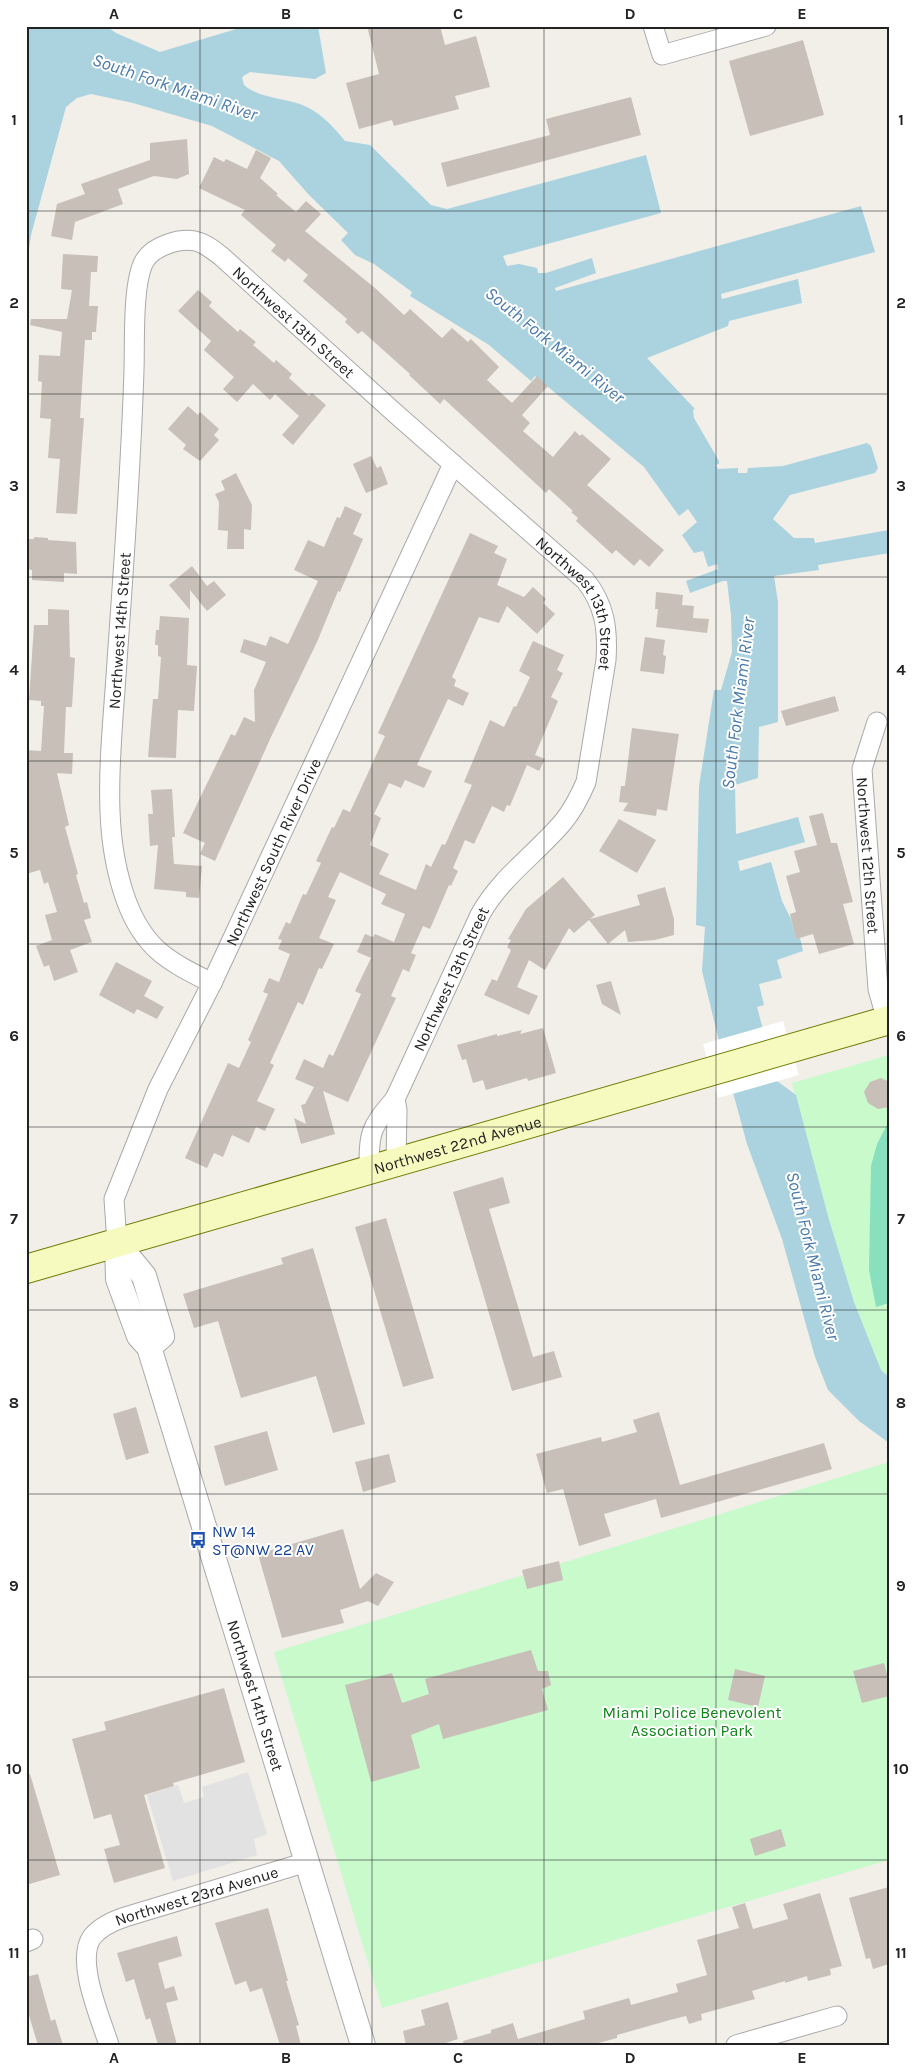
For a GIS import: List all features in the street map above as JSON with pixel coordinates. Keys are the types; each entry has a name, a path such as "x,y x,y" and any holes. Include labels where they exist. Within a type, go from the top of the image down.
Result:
{"main road":[{"name":"Northwest 22nd Avenue","path":"26,1269 888,1021"}],"street":[{"path":"653,26 662,55 766,26"},
{"name":"Northwest 13th Street","path":"162,247 183,241 195,241 206,245 221,256 453,464 586,580 598,597 603,611 607,640 606,660 586,782 564,821 506,878 487,902 395,1099 371,1132 369,1170"},
{"name":"Northwest 14th Street","path":"162,247 152,252 145,260 137,287 132,426 110,810 119,877 127,901 143,934 161,955 212,983"},
{"name":"Northwest South River Drive","path":"117,1243 114,1199 158,1089 212,983 453,464"},
{"name":"Northwest 12th Street","path":"877,722 862,768 878,989 888,1021"},
{"name":"Northwest 13th Street","path":"395,1099 397,1110 396,1162"},
{"name":"Northwest 14th Street","path":"117,1243 144,1276 162,1336 149,1347 363,2045"},
{"name":"Northwest 23rd Avenue","path":"109,2045 86,1967 87,1948 92,1937 101,1929 125,1917 307,1862"},
{"path":"736,2045 837,2016"}],"green space":[{"path":"889,1055 889,1377 881,1370 854,1302 828,1216 792,1083"},
{"path":"889,1121 889,1303 876,1307 869,1270 871,1166 877,1144"},
{"name":"Miami Police Benevolent Association Park","path":"889,1462 889,1860 382,2008 274,1652"}],"shaded area":[{"path":"248,1772 267,1834 254,1839 257,1855 173,1881 147,1795 178,1785 184,1803 204,1797 202,1787"}],"water":[{"name":"South Fork Miami River","path":"26,26 106,26 116,33 160,52 246,26 318,26 326,73 315,79 250,72 242,77 244,85 263,95 300,104 313,110 325,119 345,141 370,145 431,205 447,209 646,155 661,213 503,256 507,266 519,264 537,268 538,273 546,273 592,258 596,273 555,288 556,291 861,206 875,252 721,294 722,299 798,279 802,303 729,321 728,326 647,358 695,409 693,410 694,418 719,461 719,464 716,465 718,469 738,468 738,473 747,473 748,468 783,466 867,443 871,446 878,468 875,473 790,495 773,519 794,538 814,538 815,543 889,530 889,553 818,565 819,570 774,576 778,602 778,722 759,727 758,778 735,785 736,834 798,817 805,842 738,861 740,871 771,862 782,901 791,919 796,938 800,938 803,951 777,960 782,978 759,984 764,1005 757,1007 777,1081 796,1095 828,1216 854,1302 881,1370 889,1377 889,1443 859,1421 828,1390 815,1357 782,1239 747,1144 702,971 705,927 696,925 699,786 714,690 721,690 732,652 731,615 727,581 690,593 686,581 718,569 717,564 708,567 703,551 694,553 682,535 697,522 688,509 679,516 644,467 535,376 531,381 489,345 410,296 412,292 374,264 355,255 341,240 348,233 309,195 279,161 212,126 133,103 91,94 77,98 66,107 31,235 26,268"}],"pier":[{"path":"783,1021 799,1075 718,1098 703,1044"}],"building":[{"path":"367,26 440,26 445,45 476,36 490,87 455,96 459,109 394,126 392,120 359,129 346,83 379,74"},
{"path":"803,40 824,115 750,136 729,61"},
{"path":"631,97 641,135 447,187 441,163 550,135 546,119"},
{"path":"187,139 189,174 177,179 154,176 118,189 123,204 75,222 72,240 51,236 57,204 85,194 81,184 150,160 150,143"},
{"path":"256,150 271,158 260,178 278,194 276,195 296,212 306,201 321,214 305,231 375,288 404,315 410,309 442,338 452,328 468,342 471,339 499,367 487,380 512,403 537,376 548,386 522,415 530,423 523,431 553,457 575,431 580,436 582,434 611,459 587,485 664,550 649,567 640,559 634,566 616,550 612,554 576,521 578,518 571,512 573,511 549,489 546,493 444,399 440,404 362,331 358,334 345,322 347,319 303,281 308,275 288,258 285,262 271,251 276,245 241,215 245,210 199,188 214,157 224,162 226,159 247,169"},
{"path":"63,254 98,256 97,272 91,272 89,306 98,306 96,332 92,332 92,340 85,340 80,418 84,418 77,514 56,513 60,459 48,458 51,419 40,418 42,382 38,381 39,355 60,356 62,332 30,325 31,319 67,319 72,290 61,289"},
{"path":"198,290 212,302 209,306 238,332 240,329 256,342 253,345 274,363 276,360 292,374 289,378 309,396 312,393 326,405 293,445 282,435 299,416 275,394 270,400 253,384 237,402 223,389 234,377 204,350 211,341 178,311"},
{"path":"188,406 198,415 200,412 219,429 214,435 219,440 200,461 183,449 186,445 168,429"},
{"path":"371,456 377,468 381,466 388,484 366,493 353,464"},
{"path":"236,473 252,505 251,530 244,529 244,549 227,549 228,531 218,530 219,502 215,494 225,490 221,481"},
{"path":"345,506 362,514 353,534 363,539 215,861 200,854 205,843 183,833 231,734 235,736 244,717 255,722 254,690 266,662 240,652 244,639 266,646 270,636 288,644 318,581 294,570 308,540 324,547 337,517 340,518"},
{"path":"470,533 498,546 494,553 507,559 497,585 524,597 533,587 546,599 543,603 555,614 537,634 507,606 499,623 479,617 452,677 456,680 454,686 469,693 463,706 448,699 417,765 432,771 424,788 405,780 401,788 389,783 374,814 381,818 370,845 389,854 379,874 416,890 426,864 431,867 442,844 445,845 472,785 464,782 490,720 504,727 514,706 516,707 530,677 519,671 533,641 564,655 557,670 563,673 551,697 558,701 535,755 545,759 539,771 527,765 510,806 507,805 504,812 492,806 474,844 465,840 453,868 458,871 451,886 449,885 430,929 423,926 411,953 416,955 409,972 403,969 391,996 396,998 348,1102 323,1091 335,1134 301,1144 294,1118 306,1124 301,1105 305,1104 314,1087 295,1079 304,1059 323,1068 329,1054 333,1056 361,994 355,991 371,958 357,952 365,934 373,937 375,934 394,942 405,914 381,904 386,894 340,872 328,897 336,900 319,938 334,944 322,969 319,968 303,1005 298,1002 270,1063 274,1065 257,1101 275,1109 265,1131 256,1127 249,1143 232,1135 223,1157 214,1153 207,1168 185,1158 228,1063 239,1068 251,1042 248,1040 268,994 263,992 269,978 279,982 290,954 278,949 282,940 278,939 286,922 290,924 303,894 306,895 321,863 316,861 332,827 334,828 343,809 350,812 385,736 378,733"},
{"path":"34,537 76,542 77,574 64,573 64,582 32,580 32,570 26,569 28,539 34,539"},
{"path":"192,566 207,586 214,581 226,595 207,611 190,590 190,610 169,585"},
{"path":"656,592 683,595 682,605 694,606 693,618 709,619 707,633 656,627 658,609 655,609"},
{"path":"48,609 69,610 70,657 75,658 72,707 66,707 64,753 73,753 72,774 57,773 69,825 65,827 78,874 76,875 84,903 87,902 91,918 84,920 92,942 70,950 78,972 54,981 49,965 44,967 36,946 52,940 45,915 57,912 48,882 44,884 40,870 26,874 26,750 41,751 44,706 41,706 41,701 29,700 34,625 48,625"},
{"path":"160,616 189,618 187,665 197,666 194,711 178,710 176,758 148,757 153,699 158,699 161,657 158,656 158,645 155,645 156,630 159,630"},
{"path":"645,637 665,640 663,655 666,656 664,674 640,671"},
{"path":"835,696 839,711 786,726 781,711"},
{"path":"632,728 679,734 667,811 657,809 656,816 623,811 628,803 619,802 621,786 625,786"},
{"path":"172,789 175,837 172,837 174,864 202,866 199,898 186,897 186,892 154,889 158,845 150,846 148,814 153,814 151,790"},
{"path":"823,813 831,843 837,843 853,902 843,904 854,944 819,954 813,934 796,939 790,914 796,912 786,876 800,872 794,851 817,845 809,816"},
{"path":"619,819 656,840 637,873 599,851"},
{"path":"563,877 595,915 590,919 640,905 637,895 665,887 674,919 674,935 655,940 628,942 625,930 608,944 589,920 574,933 569,928 545,970 529,960 517,987 538,996 529,1015 484,995 492,979 497,981 511,950 507,947 511,940 508,939 526,909"},
{"path":"116,962 152,981 144,996 164,1007 157,1019 137,1009 134,1014 99,995"},
{"path":"611,981 621,1015 602,1004 596,985"},
{"path":"543,1028 556,1073 528,1081 527,1078 486,1090 483,1080 473,1083 466,1059 462,1060 457,1045 497,1034 497,1036 522,1030 520,1034"},
{"path":"881,1078 889,1082 889,1107 878,1109 868,1103 864,1092 870,1082"},
{"path":"503,1177 510,1203 489,1209 533,1357 554,1351 562,1377 512,1391 453,1192"},
{"path":"386,1218 434,1378 403,1387 355,1227"},
{"path":"313,1248 365,1424 333,1433 316,1376 241,1398 218,1321 194,1328 183,1294 283,1264 281,1258"},
{"path":"136,1407 149,1453 126,1460 113,1414"},
{"path":"659,1412 680,1485 824,1443 832,1469 661,1518 656,1499 604,1514 611,1536 579,1546 563,1489 547,1493 536,1454 601,1437 602,1442 637,1432 633,1420"},
{"path":"267,1431 278,1470 225,1486 214,1446"},
{"path":"389,1454 396,1482 363,1492 355,1462"},
{"path":"343,1529 360,1589 376,1573 394,1582 378,1606 368,1601 340,1610 344,1623 282,1638 258,1554"},
{"path":"559,1561 563,1580 527,1589 522,1570"},
{"path":"531,1650 538,1671 548,1671 551,1685 542,1689 548,1710 443,1739 439,1724 411,1735 420,1768 371,1782 345,1685 392,1673 402,1703 429,1694 425,1679"},
{"path":"884,1663 889,1682 889,1696 862,1703 853,1671"},
{"path":"735,1669 765,1676 758,1707 728,1700"},
{"path":"224,1688 245,1762 173,1783 174,1786 144,1795 165,1868 114,1883 104,1849 120,1845 111,1814 94,1819 72,1739 106,1730 104,1722"},
{"path":"30,1774 60,1875 26,1885 26,1775"},
{"path":"781,1829 786,1846 755,1856 750,1839"},
{"path":"889,1887 889,1964 873,1969 870,1958 866,1959 849,1898"},
{"path":"820,1893 842,1966 830,1969 831,1975 808,1981 807,1976 752,1991 755,1999 701,2014 702,2020 689,2024 686,2016 617,2035 617,2038 591,2045 464,2045 463,2041 491,2033 491,2030 513,2023 518,2039 585,2019 583,2011 629,1998 631,2005 678,1992 676,1984 707,1975 697,1940 739,1928 732,1907 745,1903 753,1929 788,1919 783,1904"},
{"path":"268,1908 299,2025 296,2026 301,2045 280,2045 262,1988 250,1992 246,1981 235,1985 215,1923"},
{"path":"177,1936 182,1956 158,1963 165,1989 174,1986 178,2000 166,2003 177,2045 158,2045 150,2018 146,2020 134,1979 126,1982 117,1953"},
{"path":"38,1974 51,2021 55,2019 63,2045 38,2045 26,2006 26,1977"},
{"path":"448,2002 458,2039 440,2045 406,2045 403,2031 425,2025 421,2010"}],"place":[{"name":"NW 14 ST@NW 22 AV","path":"198,1540"}]}
